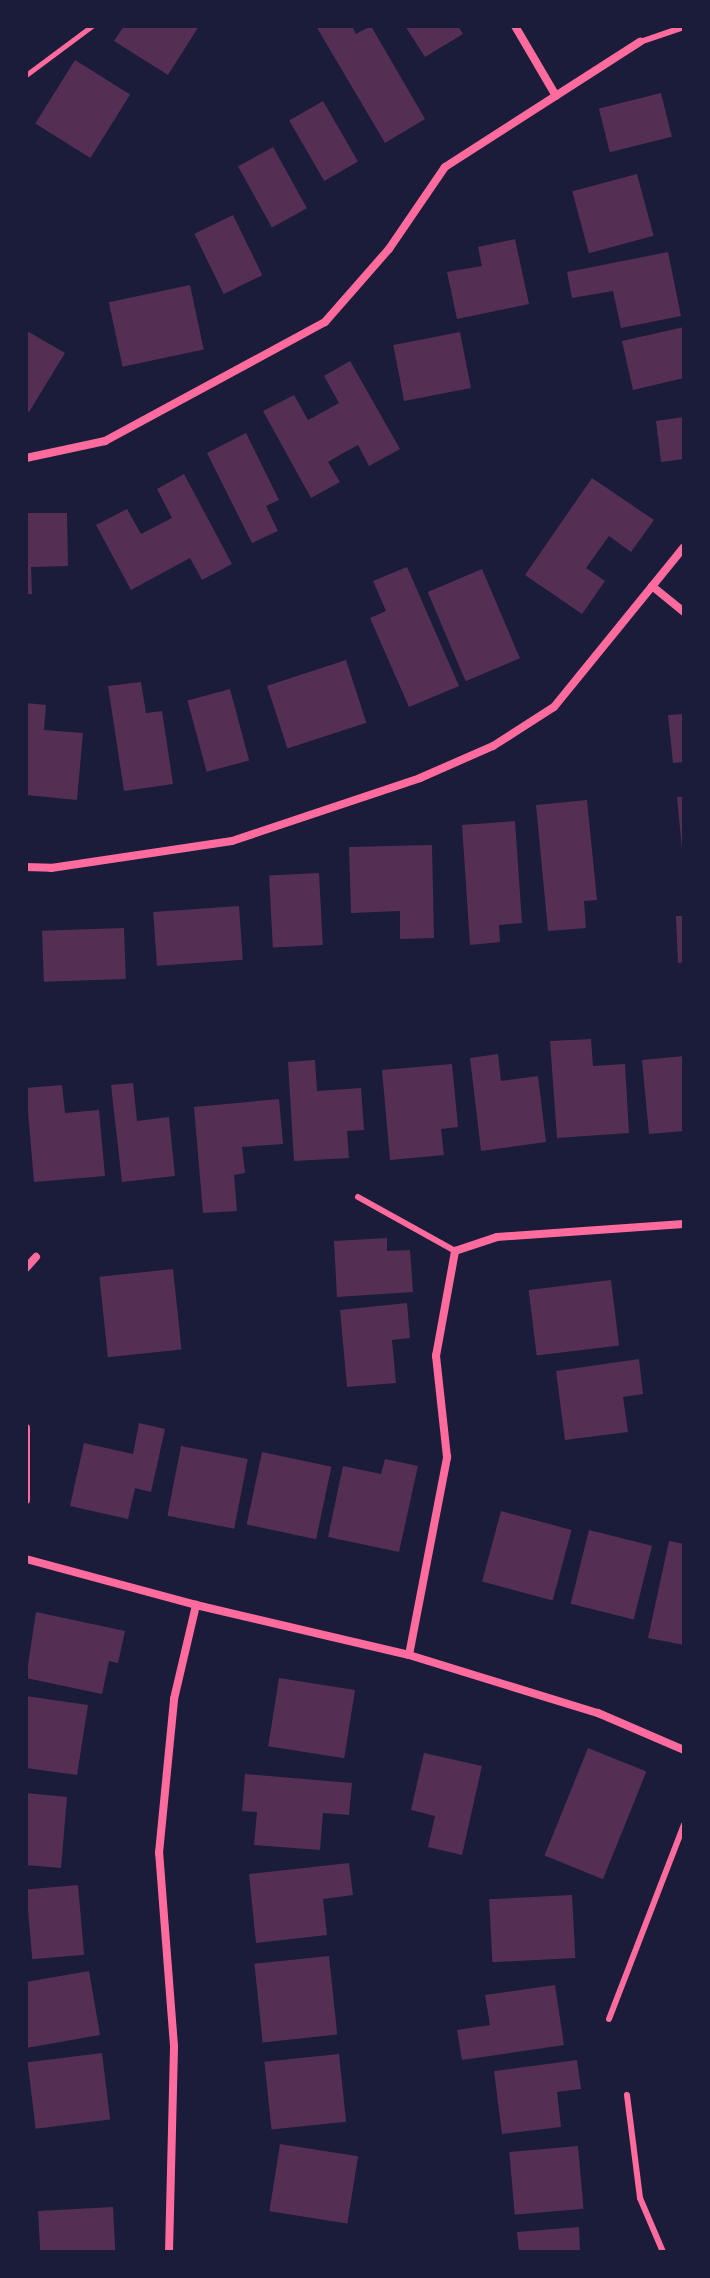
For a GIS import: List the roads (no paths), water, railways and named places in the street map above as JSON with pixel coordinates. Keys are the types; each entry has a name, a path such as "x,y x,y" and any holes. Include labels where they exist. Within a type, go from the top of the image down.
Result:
{"street":[{"path":"515,26 556,96"},
{"path":"26,458 105,441 325,322 389,249 445,167 640,42"},
{"path":"26,867 51,868 232,841 420,778 493,746 554,707 684,547"},
{"path":"652,586 684,612"},
{"path":"409,1655 447,1457 436,1356 455,1251 497,1237 684,1224"},
{"path":"26,1268 36,1257"},
{"path":"26,1428 26,1500"},
{"path":"26,1559 196,1605 409,1655 598,1713 684,1750"},
{"path":"169,2252 174,2046 159,1853 174,1699 196,1605"}],"lane":[{"path":"640,42 684,27"},
{"path":"358,1197 455,1251"},
{"path":"609,2019 684,1825"},
{"path":"627,2095 640,2198 663,2252"}]}
